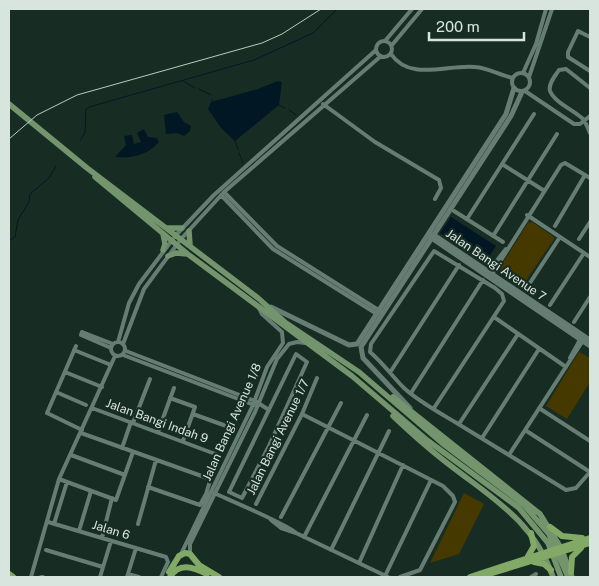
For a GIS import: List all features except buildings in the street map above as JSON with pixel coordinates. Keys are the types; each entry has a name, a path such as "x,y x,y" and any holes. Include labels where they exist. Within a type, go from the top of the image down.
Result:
{"main road":[{"path":"9,104 87,168 258,298 286,323 358,372 516,493 540,514 558,534 590,540"},
{"path":"87,168 112,193 162,234 352,376 427,440 519,508 560,554 561,577"},
{"path":"165,227 182,228"},
{"path":"189,231 188,241 192,248"},
{"path":"162,234 165,244 163,250"},
{"path":"168,256 180,253 189,255"},
{"path":"358,372 442,443 534,514 551,543"},
{"path":"352,376 416,438 516,516 531,533 545,555 553,577"},
{"path":"550,527 570,576"},
{"path":"530,560 534,546 531,533"},
{"path":"478,577 545,555 560,554 590,540"},
{"path":"570,576 573,554 590,540"},
{"path":"180,555 191,557 219,577"},
{"path":"180,555 179,562 185,567 212,577"},
{"path":"168,577 180,555"},
{"path":"168,577 177,568 191,564 191,557"},
{"path":"470,577 530,560 544,564 550,570"},
{"path":"9,574 13,577"}],"street":[{"path":"123,344 144,289 181,239 248,164 376,50 378,43 385,41 412,9"},
{"path":"422,9 392,45 391,54 396,62 414,70 478,67 513,78"},
{"path":"523,73 536,44 546,9"},
{"path":"420,418 361,355 360,347 380,313 511,116 523,92 531,84 529,77 552,9"},
{"path":"590,37 578,31 568,52 568,57 590,71"},
{"path":"385,41 392,45"},
{"path":"376,50 381,56"},
{"path":"112,346 118,342 134,293 145,274 182,228 214,195 252,168 381,56 385,57 391,54"},
{"path":"590,88 566,69 559,70 552,80 550,88 557,98 584,120 590,133"},
{"path":"513,78 518,73 523,73 529,77"},
{"path":"431,236 506,114 514,88 513,78"},
{"path":"514,88 574,124 580,124 590,116"},
{"path":"320,101 375,142 439,180 442,184 435,199"},
{"path":"467,219 534,114"},
{"path":"493,236 557,134"},
{"path":"411,392 508,248 527,215 561,165 565,163 590,178"},
{"path":"248,164 252,168"},
{"path":"502,164 543,190"},
{"path":"555,226 585,175"},
{"path":"227,186 227,198"},
{"path":"222,193 273,249 380,313"},
{"path":"214,195 222,193"},
{"path":"216,201 227,198"},
{"path":"454,211 503,242"},
{"path":"527,215 590,257"},
{"path":"579,239 590,222"},
{"name":"Jalan Bangi Avenue 7","path":"431,236 584,339 590,346"},
{"path":"526,288 560,237"},
{"path":"434,408 504,301 488,276 459,265 437,251 431,252 371,344 370,352 411,392 434,408 459,424 569,491 576,488 590,472 525,430"},
{"path":"550,305 584,253"},
{"path":"391,371 459,265"},
{"path":"574,322 590,297"},
{"path":"258,298 283,314 349,345 357,344 380,313"},
{"name":"Jalan Bangi Avenue 1/8","path":"257,404 267,367 284,340 282,332 260,312 258,306"},
{"path":"494,317 566,368"},
{"path":"79,333 112,346"},
{"path":"459,424 518,334"},
{"path":"509,455 584,339"},
{"path":"118,342 123,344 126,350 269,410"},
{"name":"Jalan Bangi Avenue 1/8","path":"191,557 190,544 280,352 293,343 307,344"},
{"path":"31,577 59,479 115,356 112,346"},
{"path":"111,365 75,348 47,413 82,431 122,448 210,480 200,505 148,487"},
{"path":"482,438 539,349"},
{"path":"123,355 126,350"},
{"path":"296,354 307,362 268,448 242,498 230,492 269,410 296,354"},
{"path":"115,356 123,355 257,404"},
{"path":"65,372 102,387"},
{"name":"Jalan Bangi Avenue 1/7","path":"256,504 302,414 317,378"},
{"path":"122,448 150,379"},
{"path":"158,432 174,388"},
{"path":"56,392 86,405"},
{"path":"170,398 193,406 193,414 183,441"},
{"path":"281,517 341,403"},
{"name":"Jalan Bangi Indah 9","path":"92,408 216,453 218,458 210,480"},
{"path":"540,408 590,441"},
{"path":"193,414 229,427"},
{"path":"302,414 443,486 453,496 455,502 420,570 400,577"},
{"path":"304,537 367,415"},
{"path":"331,550 389,431"},
{"path":"102,538 114,499 125,475 132,452"},
{"path":"71,455 125,475"},
{"path":"138,524 156,460"},
{"path":"359,564 403,465"},
{"path":"59,479 114,499"},
{"path":"214,492 270,520 284,524 296,533 386,577 431,480"},
{"path":"54,524 67,482"},
{"path":"79,531 91,491"},
{"name":"Jalan Bangi Avenue 1/8","path":"180,555 214,492"},
{"name":"Jalan 6","path":"48,522 168,558 160,577"},
{"path":"100,577 111,541"},
{"path":"136,548 128,576 139,577"},
{"path":"46,550 103,567"}],"shaded area":[{"path":"532,222 554,237 554,239 521,288 499,272 499,269 528,223"},
{"path":"579,352 590,358 590,382 567,419 546,406"},
{"path":"464,493 484,504 459,554 430,563"}],"water":[{"path":"278,81 282,82 279,105 235,141 221,128 208,109 211,102 258,89"},
{"path":"177,112 184,122 191,126 190,131 184,136 177,133 166,134 164,115"},
{"path":"144,129 148,137 157,138 159,142 155,146 139,155 115,157 126,145 124,136 132,135 134,144 141,142 137,133"},
{"path":"451,217 496,246 485,263 440,233"}],"waterway":[{"path":"80,141 85,132 86,109 89,107 254,60 313,33 337,9"},
{"path":"183,81 195,88"},
{"path":"199,89 211,95"},
{"path":"279,105 285,108"},
{"path":"289,110 296,115"},
{"path":"235,141 238,149"},
{"path":"239,153 243,163"},
{"path":"9,241 15,237 18,220 29,202 30,194 49,178 56,166"}],"railway":[{"path":"9,139 37,115 77,95 262,43 282,34 321,9"}]}
